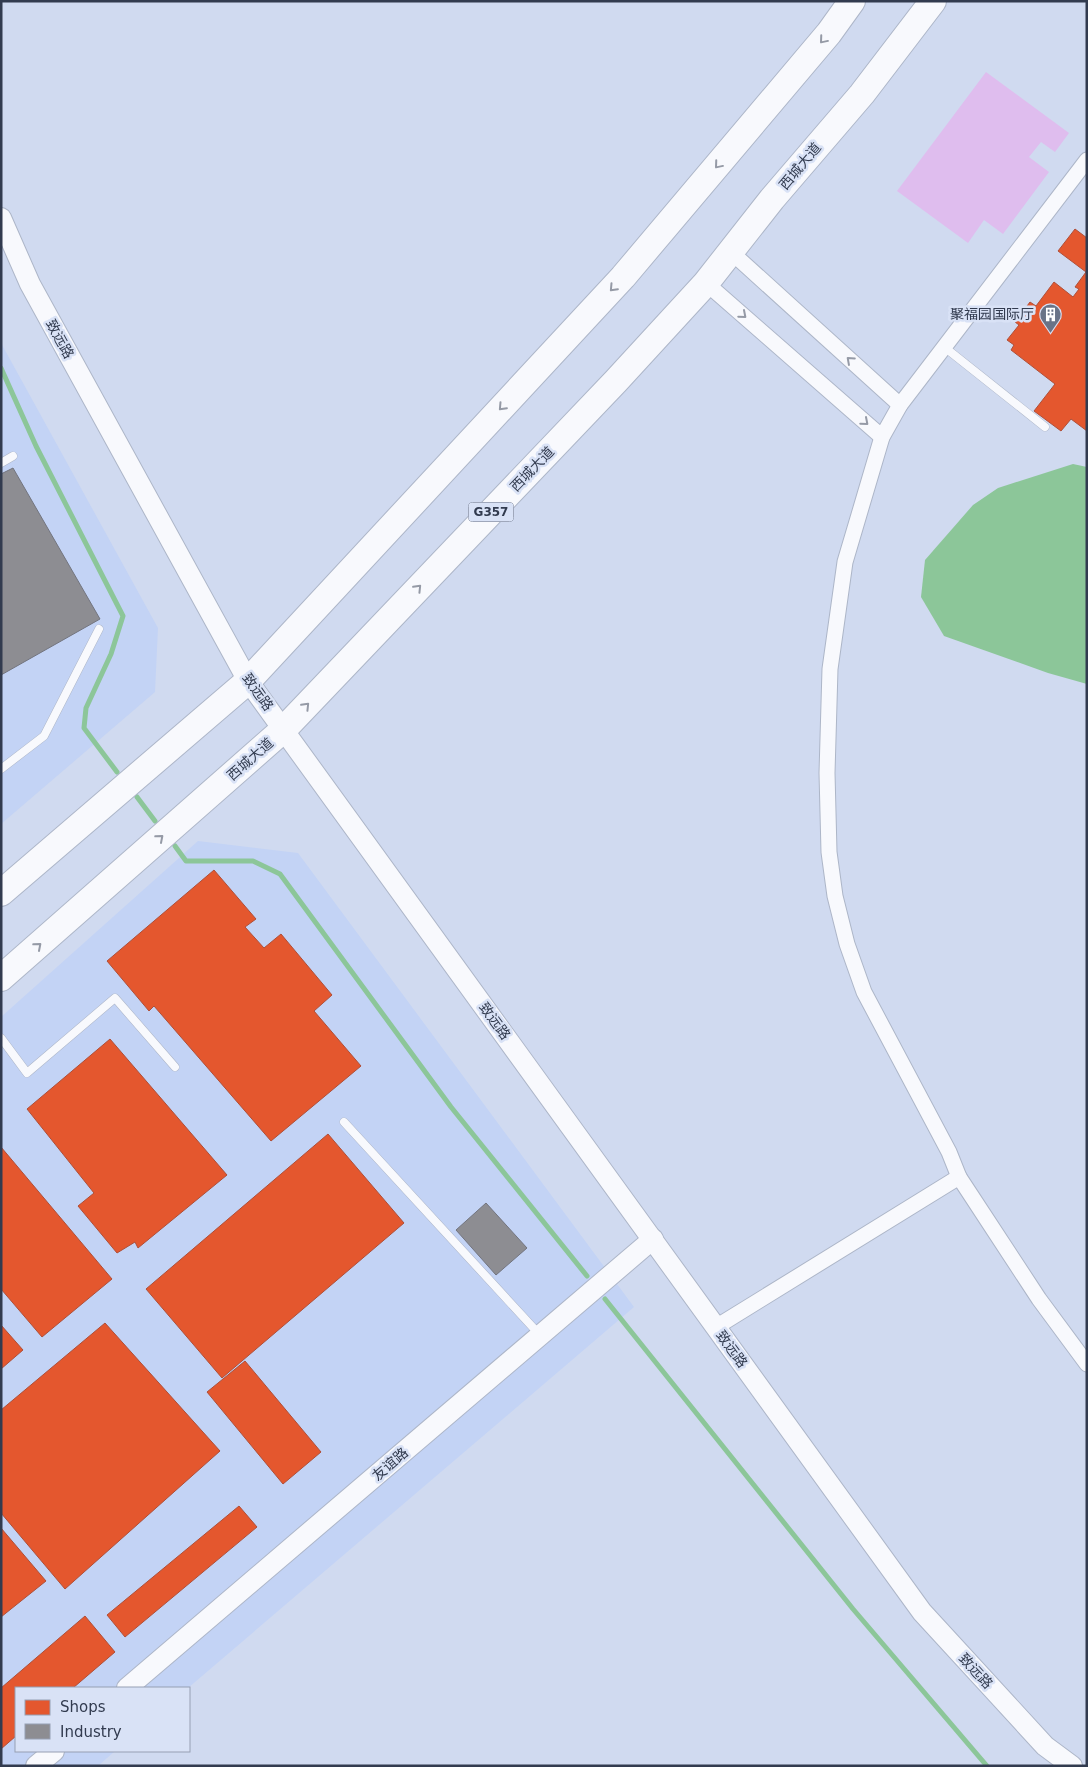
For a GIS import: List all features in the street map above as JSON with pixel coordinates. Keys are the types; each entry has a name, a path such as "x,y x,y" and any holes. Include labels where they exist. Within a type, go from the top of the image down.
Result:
{"highway":[{"path":"1,893 248,681 623,277 829,33 852,1"},
{"name":"西城大道","path":"1,978 284,729 616,382 706,283 862,94 933,1"}],"main road":[{"name":"致远路","path":"1,218 30,284 248,681 922,1612 1046,1746 1072,1766"},
{"name":"友谊路","path":"128,1687 653,1239"},
{"path":"36,1766 53,1752"}],"street":[{"path":"1087,160 943,346 900,405 882,437 845,562 830,669 827,773 829,852 835,896 847,944 864,992 949,1152 959,1177 1039,1299 1087,1364"},
{"path":"730,252 900,405"},
{"path":"706,283 882,437"},
{"path":"716,1327 959,1177"}],"lane":[{"path":"943,346 1045,427"},
{"path":"1,463 13,456"},
{"path":"1,769 44,736 99,629"},
{"path":"1,1038 27,1073 115,998 176,1067"},
{"path":"344,1122 540,1335"}],"shaded area":[{"path":"986,72 1069,133 1055,152 1041,142 1029,157 1049,172 1003,234 984,220 968,243 897,191"},
{"path":"1,343 158,628 155,692 1,824"},
{"path":"1073,464 1087,467 1087,684 1048,673 944,636 921,597 925,560 973,505 998,488"},
{"path":"198,841 298,853 634,1307 189,1687 15,1687 15,1752 114,1752 98,1766 1,1766 1,1017"}],"building: Shops":[{"name":"聚福园国际厅","path":"1075,229 1087,238 1087,431 1071,419 1061,431 1034,411 1055,384 1011,350 1014,345 1007,340 1019,325 1015,322 1030,302 1036,306 1054,282 1073,297 1079,289 1075,287 1086,272 1058,251"},
{"path":"214,870 256,919 245,927 264,948 281,934 332,995 314,1011 361,1066 271,1141 154,1006 149,1011 107,961"},
{"path":"110,1039 227,1175 138,1248 135,1242 117,1253 78,1206 94,1193 27,1109"},
{"path":"328,1134 404,1223 222,1378 146,1289"},
{"path":"1,1147 112,1279 42,1337 1,1289"},
{"path":"105,1323 220,1451 65,1589 1,1513 1,1410"},
{"path":"1,1325 23,1350 1,1369"},
{"path":"245,1361 321,1452 283,1484 207,1392"},
{"path":"239,1506 257,1527 125,1637 107,1615"},
{"path":"1,1528 46,1581 1,1617"},
{"path":"85,1616 115,1652 74,1687 15,1687 15,1737 1,1749 1,1688"}],"building: Industry":[{"path":"13,468 100,619 1,675 1,474"},
{"path":"486,1203 527,1248 496,1275 456,1230"}],"waterway":[{"path":"1,368 36,446 123,616 111,654 86,708 84,728 117,772"},
{"path":"137,797 155,821"},
{"path":"175,846 186,861 253,861 280,874 451,1107 587,1276"},
{"path":"605,1299 853,1609 987,1766"}],"place":[{"name":"聚福园国际厅","path":"1050,333"}]}
